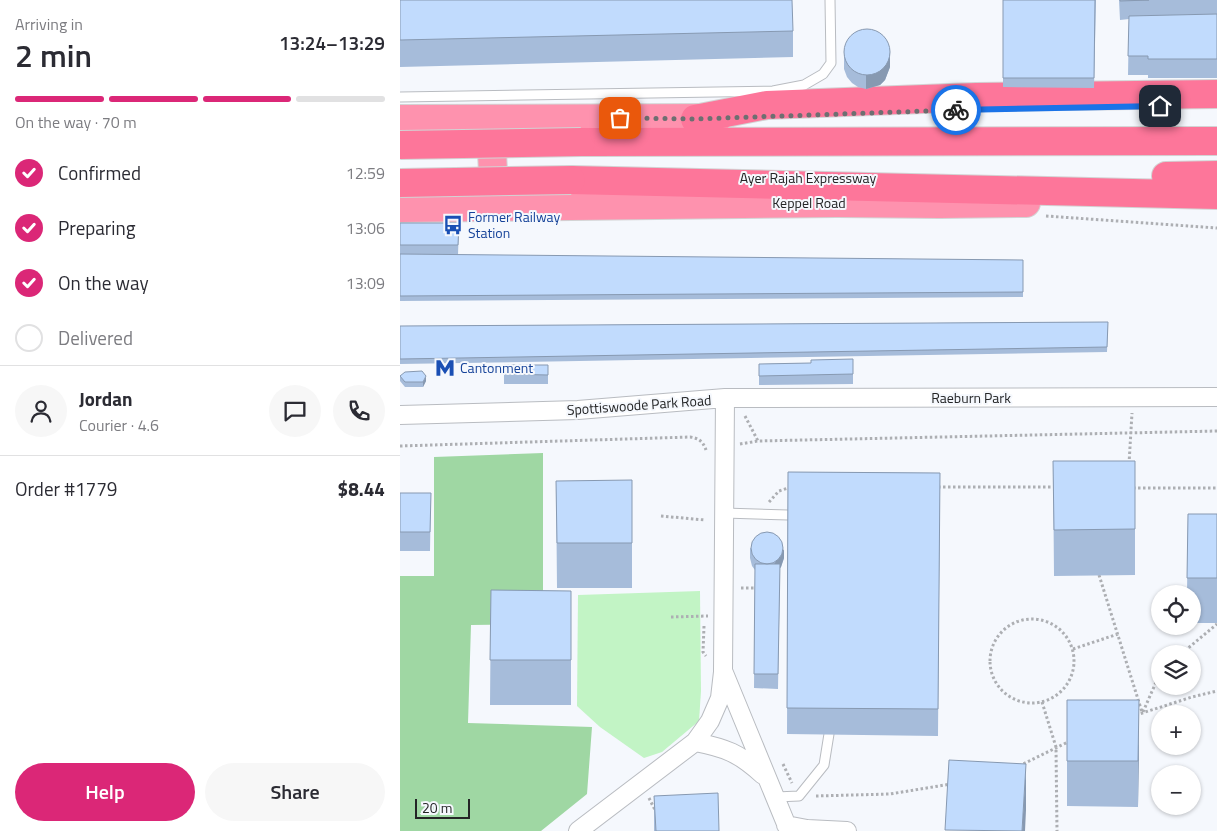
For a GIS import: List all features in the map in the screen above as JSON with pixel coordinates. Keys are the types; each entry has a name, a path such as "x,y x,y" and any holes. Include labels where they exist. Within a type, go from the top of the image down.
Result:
{"highway":[{"path":"695,119 767,105 976,97 1217,94"},
{"path":"400,119 695,119 949,110 1217,105"},
{"path":"462,118 478,131 492,153 493,172 482,196 465,207"},
{"path":"400,145 581,142 1217,141"},
{"name":"Ayer Rajah Expressway","path":"400,183 1217,175"},
{"path":"571,180 1217,195"},
{"name":"Keppel Road","path":"400,208 1138,201 1217,209"}],"street":[{"name":"Raeburn Park","path":"730,398 1217,397"},
{"name":"Spottiswoode Park Road","path":"400,415 578,410 730,398 724,512 723,669 720,698 710,721 695,742 578,831"},
{"name":"Spottiswoode Park Road","path":"723,669 788,828"},
{"name":"Spottiswoode Park Road","path":"695,742 722,748 746,760 767,778"},
{"path":"788,828 847,831"}],"lane":[{"path":"400,97 773,91 804,85 823,74 831,63 830,0"},
{"path":"724,512 788,515"},
{"path":"776,797 799,796 824,765 828,734"}],"path":[{"path":"1045,216 1217,228"},
{"path":"1129,467 1133,397"},
{"path":"730,398 758,441"},
{"path":"735,450 740,444 758,441 1217,431"},
{"path":"400,446 690,437 701,441 706,451"},
{"path":"764,514 767,505 779,491 788,487 797,487"},
{"path":"933,487 1060,488"},
{"path":"1129,488 1217,488"},
{"path":"661,516 705,520 705,510"},
{"path":"1099,575 1142,712"},
{"path":"705,607 703,652 708,660 723,669"},
{"path":"671,617 700,616"},
{"path":"1033,619 1050,623 1064,634 1073,649 1074,666 1069,682 1058,695 1042,702 1025,702 1011,697 1000,688 993,674 990,660 993,645 1002,632 1016,622 1033,619"},
{"path":"1192,645 1217,624"},
{"path":"1073,649 1118,634"},
{"path":"1134,716 1142,712 1217,691"},
{"path":"1142,712 1151,692"},
{"path":"1042,702 1056,747 1057,831"},
{"path":"1018,767 1056,747 1074,740"},
{"path":"782,763 799,796 890,794 955,783"},
{"path":"652,804 656,812"}],"green space":[{"path":"543,453 543,624 471,625 468,723 592,727 587,794 541,831 400,831 400,576 434,576 434,457"},
{"path":"700,591 701,691 699,721 662,752 644,758 600,727 577,706 578,595"}],"building":[{"path":"400,0 792,0 793,31 400,40"},
{"path":"1003,0 1095,0 1094,78 1003,78"},
{"path":"1217,14 1217,59 1148,59 1148,56 1128,56 1129,16"},
{"path":"867,29 880,33 886,39 890,52 886,65 880,71 867,75 854,71 848,65 844,52 848,39 854,33"},
{"path":"400,223 459,223 458,245 400,245"},
{"path":"400,254 1023,260 1023,292 400,296"},
{"path":"1108,322 1107,347 400,359 400,326"},
{"path":"853,359 853,374 759,376 759,364 811,363 811,360"},
{"path":"504,365 548,365 548,375 504,374"},
{"path":"422,371 426,376 423,382 405,382 400,376 405,372"},
{"path":"1053,461 1135,461 1135,529 1054,530"},
{"path":"788,472 940,473 938,709 787,708"},
{"path":"632,480 632,543 557,543 556,481"},
{"path":"400,493 431,493 430,532 400,532"},
{"path":"1188,514 1217,514 1217,578 1187,578"},
{"path":"767,532 779,536 783,548 779,560 767,564 755,560 751,548 755,536"},
{"path":"755,564 780,564 778,674 754,674"},
{"path":"491,590 571,591 571,660 490,660"},
{"path":"1067,700 1139,700 1138,761 1067,761"},
{"path":"949,760 1026,764 1022,831 945,830"},
{"path":"718,793 719,831 656,831 654,796"}],"way so far":[{"path":"620,118 695,119 956,110"}],"place":[{"name":"Former Railway Station","path":"453,225"},
{"name":"Cantonment","path":"445,368"}],"route":[{"path":"956,110 1160,106"}]}
